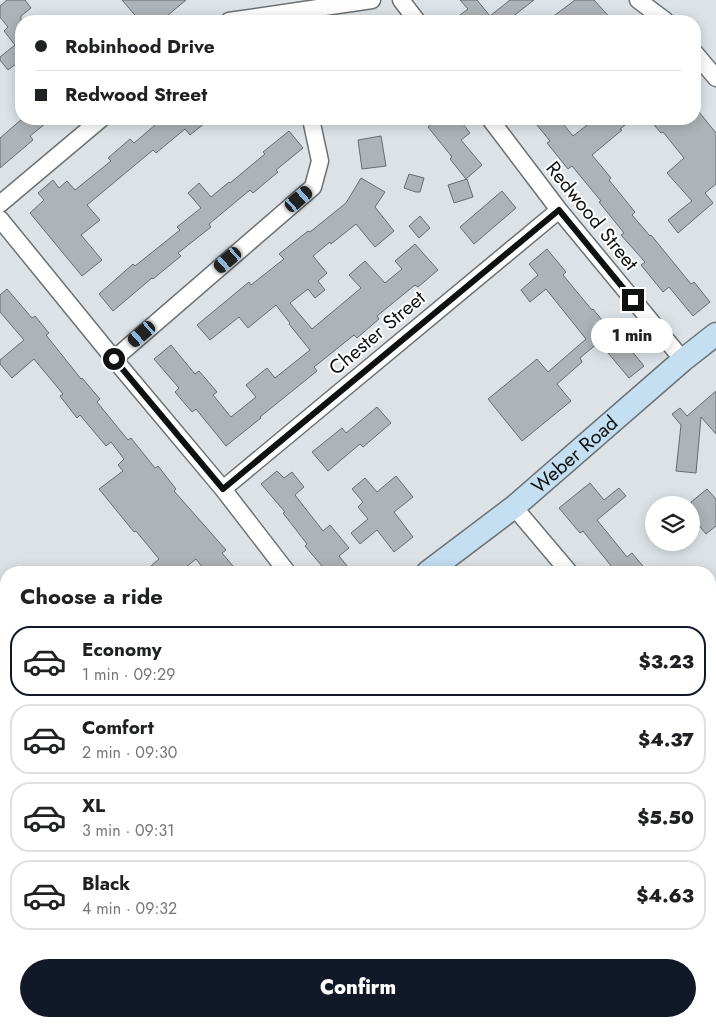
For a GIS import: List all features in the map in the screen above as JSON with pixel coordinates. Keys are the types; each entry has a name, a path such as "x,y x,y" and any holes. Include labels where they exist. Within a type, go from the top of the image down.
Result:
{"main road":[{"name":"Weber Road","path":"436,566 514,507 683,360 716,334"}],"street":[{"path":"264,15 372,0"},
{"path":"401,0 412,15"},
{"path":"638,0 658,15"},
{"path":"701,60 716,78"},
{"path":"0,204 94,125"},
{"path":"114,359 313,187 320,160 312,125"},
{"name":"Redwood Street","path":"495,125 559,210 683,360"},
{"name":"Chester Street","path":"223,489 559,210"},
{"path":"0,219 223,489 282,566"},
{"path":"514,507 564,566"}],"building":[{"path":"7,0 25,0 31,8 22,15 15,15 15,45 4,31 8,27 0,17 0,6"},
{"path":"122,0 186,0 168,15 135,15"},
{"path":"460,0 477,0 489,15 460,15 468,9"},
{"path":"510,0 534,0 515,15 491,15"},
{"path":"575,0 594,0 608,15 555,15"},
{"path":"15,45 15,65 8,70 0,60 0,57"},
{"path":"701,114 716,133 716,184 705,193 713,203 678,233 668,220 692,201 667,173 684,158 663,132 661,133 654,125 701,125"},
{"path":"15,125 44,125 30,136 33,140 0,168 0,138"},
{"path":"155,125 202,125 190,135 185,129 156,153 153,150 87,205 100,220 81,235 102,260 82,276 30,213 44,200 38,193 53,180 59,188 67,181 75,190 111,161 108,158 130,139 134,143"},
{"path":"430,125 464,125 470,133 461,140 482,165 466,179 450,159 452,157 428,127"},
{"path":"537,125 564,125 573,136 587,125 625,125 620,129 622,130 592,155 635,212 632,215 691,284 694,282 710,302 693,316 669,287 663,292 641,265 645,262 621,235 624,233 599,202 601,201 572,166 568,169 547,143 550,141"},
{"path":"289,131 303,148 276,170 278,172 253,193 250,190 209,224 211,227 178,253 181,256 113,311 99,294 133,264 135,266 180,230 177,227 201,208 188,193 199,183 211,197 265,154 263,152"},
{"path":"381,136 386,166 362,169 358,140"},
{"path":"409,174 424,178 420,192 404,188"},
{"path":"361,178 385,192 375,207 394,231 375,247 356,224 331,244 330,242 313,256 327,273 318,281 325,290 315,298 308,289 290,303 312,329 361,288 349,275 365,261 385,283 402,269 395,261 415,244 438,270 418,287 415,285 377,316 379,319 357,338 354,335 314,367 317,371 226,446 196,409 192,412 175,392 179,388 154,359 171,345 195,374 199,371 217,392 213,395 231,417 256,397 246,385 267,368 275,378 310,350 276,305 248,328 239,317 210,340 197,325 249,282 251,285 284,259 279,254 346,203"},
{"path":"467,179 473,197 454,203 448,185"},
{"path":"502,191 516,208 474,244 460,227"},
{"path":"420,216 430,228 419,238 409,226"},
{"path":"547,249 566,272 563,275 592,310 619,341 622,339 644,366 629,378 599,342 580,358 582,362 557,384 571,401 522,441 488,399 537,359 548,372 586,339 546,289 530,302 521,290 538,275 529,264"},
{"path":"7,289 32,318 35,316 49,333 46,335 81,379 100,399 97,402 128,440 131,438 155,468 158,466 176,489 174,491 226,550 222,553 233,566 201,566 196,559 187,566 151,566 159,559 99,489 123,471 118,465 124,459 111,442 106,446 80,415 77,418 60,396 63,394 34,359 12,378 0,364 0,360 24,340 0,312 0,295"},
{"path":"716,391 716,434 701,417 696,473 676,471 681,425 672,414 680,408 687,416"},
{"path":"377,407 391,423 363,447 360,444 328,471 312,452 342,428 346,433"},
{"path":"277,471 284,478 292,472 304,487 295,495 323,531 330,525 349,548 339,556 347,566 322,566 305,546 307,544 283,513 285,512 261,484"},
{"path":"396,476 413,497 394,512 413,537 394,552 377,530 360,544 351,533 368,519 358,507 363,502 352,489 365,478 377,492"},
{"path":"590,483 604,500 619,488 626,496 597,520 627,557 632,553 643,566 611,566 583,531 580,533 559,508"},
{"path":"707,489 716,499 716,526 706,534 700,527 700,496 698,496"}],"route":[{"path":"114,359 223,489 559,210 633,300"}]}
